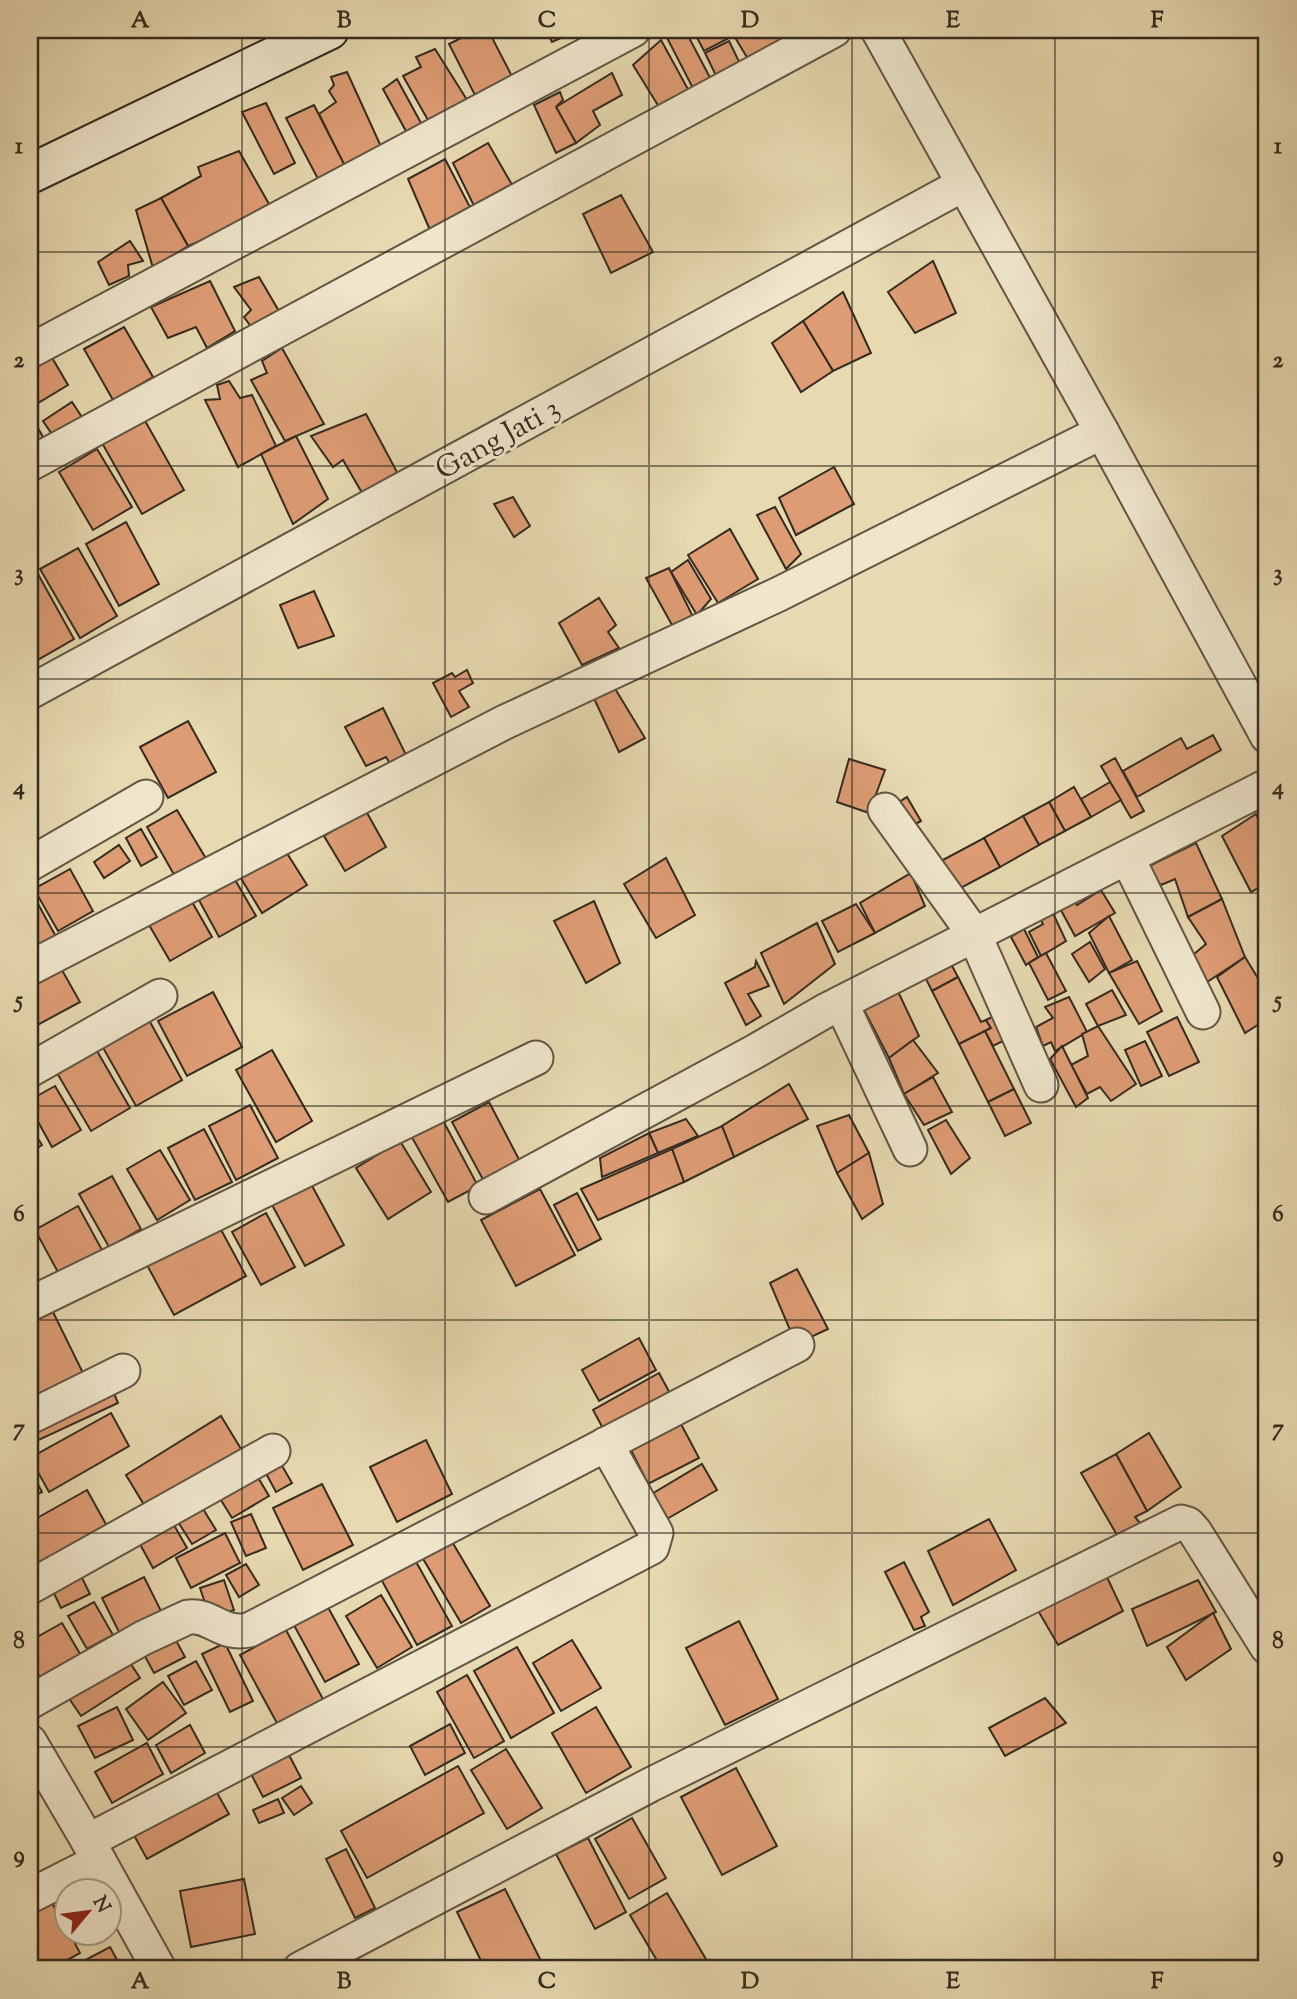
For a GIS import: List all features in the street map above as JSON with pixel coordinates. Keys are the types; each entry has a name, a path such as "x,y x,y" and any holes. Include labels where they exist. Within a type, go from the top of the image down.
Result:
{"main road":[{"path":"30,174 329,30"}],"street":[{"path":"30,351 633,30"},
{"path":"30,464 834,30"},
{"path":"878,30 1102,432 1267,736"},
{"name":"Gang Jati 3","path":"30,692 964,184"},
{"path":"30,968 505,722 779,594 1102,432"},
{"path":"486,1197 841,1003 1267,786"},
{"path":"30,864 146,797"},
{"path":"885,810 974,934 1041,1085"},
{"path":"1128,859 1203,1012"},
{"path":"30,1070 160,996"},
{"path":"841,1003 910,1149"},
{"path":"30,1304 536,1058"},
{"path":"30,1702 143,1638 188,1617 207,1620 229,1631 250,1630 797,1345"},
{"path":"30,1417 123,1371"},
{"path":"30,1896 94,1851 652,1547 656,1533 606,1444"},
{"path":"30,1587 273,1451"},
{"path":"300,1969 650,1785 1181,1522 1188,1524 1195,1532 1267,1647"},
{"path":"30,1742 159,1969"}],"building":[{"path":"477,30 488,30 516,84 479,103 449,44"},
{"path":"546,30 573,30 575,32 552,42"},
{"path":"663,30 685,30 716,89 698,98"},
{"path":"693,30 722,30 727,39 704,51"},
{"path":"751,30 780,30 789,49 754,69 736,39"},
{"path":"661,40 690,93 664,115 633,65"},
{"path":"729,41 746,76 722,88 705,53"},
{"path":"435,49 474,111 433,129 403,76 421,67 416,57"},
{"path":"347,72 384,153 348,173 319,114 336,102 329,91 334,85 331,77"},
{"path":"612,73 622,95 593,111 600,125 576,143 556,107"},
{"path":"397,79 421,123 407,133 383,89"},
{"path":"560,92 563,100 556,107 576,143 556,153 534,105"},
{"path":"266,103 295,163 274,174 242,112"},
{"path":"314,105 345,166 318,179 286,118"},
{"path":"488,143 515,190 479,216 453,163"},
{"path":"239,151 273,211 188,246 161,198 201,176 198,167"},
{"path":"445,159 474,215 433,237 408,179"},
{"path":"621,195 653,252 611,273 583,214"},
{"path":"161,198 188,246 153,268 136,210"},
{"path":"130,241 143,261 128,265 129,276 109,285 98,262"},
{"path":"933,261 956,313 915,333 888,292"},
{"path":"259,277 283,318 257,335 244,317 251,310 234,287"},
{"path":"210,281 235,331 207,348 196,327 168,338 151,307"},
{"path":"843,292 871,353 833,371 803,321"},
{"path":"803,321 833,371 801,392 772,343"},
{"path":"124,327 153,377 113,400 84,349"},
{"path":"282,348 324,424 285,441 251,380 267,373 262,361"},
{"path":"51,356 68,385 38,403 30,388 30,369"},
{"path":"229,381 240,398 252,395 276,446 238,467 205,400 220,399 217,385"},
{"path":"72,402 89,428 60,446 43,421"},
{"path":"366,414 399,476 365,498 343,460 333,467 311,436"},
{"path":"144,419 184,490 142,514 102,443"},
{"path":"34,421 48,446 30,457 30,423"},
{"path":"296,436 328,499 293,524 261,454"},
{"path":"97,449 132,507 93,530 59,472"},
{"path":"834,467 854,504 796,535 779,498"},
{"path":"513,497 530,526 514,537 494,504"},
{"path":"775,507 801,554 786,569 757,515"},
{"path":"126,522 159,584 119,606 86,544"},
{"path":"730,529 758,579 718,603 688,555"},
{"path":"78,548 117,616 80,638 40,569"},
{"path":"688,560 711,599 697,615 671,572"},
{"path":"33,565 74,639 34,662 30,654 30,567"},
{"path":"669,568 695,621 677,634 646,578"},
{"path":"314,591 334,636 298,648 280,605"},
{"path":"599,598 616,625 608,632 619,648 582,665 559,623"},
{"path":"467,670 473,683 459,691 469,707 451,717 433,683 452,673 455,677"},
{"path":"611,682 645,738 619,752 591,692"},
{"path":"383,708 408,759 392,767 386,757 366,766 345,727"},
{"path":"188,721 216,772 168,798 140,747"},
{"path":"1213,735 1221,750 1137,797 1123,771 1181,738 1187,749"},
{"path":"1115,758 1144,811 1131,818 1101,766"},
{"path":"849,759 885,770 869,813 837,802"},
{"path":"1110,782 1121,800 1091,817 1081,799"},
{"path":"1074,787 1091,817 1065,831 1049,802"},
{"path":"907,797 921,821 906,829 893,806"},
{"path":"1049,802 1065,831 1039,845 1023,816"},
{"path":"177,810 208,862 177,880 147,827"},
{"path":"366,811 386,847 345,871 324,836"},
{"path":"1256,814 1267,837 1267,883 1251,892 1222,836"},
{"path":"1023,816 1039,845 1000,867 984,838"},
{"path":"141,829 157,857 141,866 126,838"},
{"path":"984,838 1000,867 957,890 941,861"},
{"path":"1196,843 1222,899 1188,917 1175,879 1161,885 1145,868"},
{"path":"119,845 130,861 104,878 94,862"},
{"path":"283,847 307,885 262,913 239,875"},
{"path":"666,858 695,915 656,938 624,884"},
{"path":"70,869 93,911 58,931 34,889"},
{"path":"230,871 256,916 219,937 194,891"},
{"path":"911,873 925,906 875,933 860,903"},
{"path":"1101,890 1115,913 1075,936 1056,901 1071,892 1077,905"},
{"path":"32,893 59,942 30,958 30,894"},
{"path":"187,893 212,937 170,961 145,918"},
{"path":"1222,899 1245,957 1201,986 1188,959 1206,944 1188,917"},
{"path":"594,901 620,963 586,983 554,921"},
{"path":"856,904 875,933 838,952 822,921"},
{"path":"1051,909 1066,941 1041,956 1029,932 1043,924 1038,915"},
{"path":"1109,916 1132,960 1109,973 1089,933"},
{"path":"817,923 835,964 784,1004 761,953"},
{"path":"1024,929 1038,957 1026,965 1011,937"},
{"path":"1090,942 1105,969 1089,982 1072,954"},
{"path":"1046,953 1066,991 1048,1000 1029,963"},
{"path":"1245,957 1267,993 1267,1019 1245,1033 1217,977"},
{"path":"756,961 769,986 748,994 761,1016 746,1025 725,983 755,967"},
{"path":"1137,961 1162,1011 1139,1024 1109,973"},
{"path":"58,963 80,1002 30,1029 30,978"},
{"path":"951,964 958,977 932,991 925,977"},
{"path":"958,977 981,1022 986,1020 991,1028 959,1044 932,991"},
{"path":"894,983 919,1036 889,1058 861,1004"},
{"path":"1112,990 1126,1015 1098,1026 1086,1004"},
{"path":"213,992 242,1047 187,1076 158,1021"},
{"path":"1069,997 1087,1032 1055,1051 1051,1042 1043,1046 1036,1027 1053,1018 1045,1007"},
{"path":"144,1011 182,1080 136,1106 97,1037"},
{"path":"1002,1012 1013,1036 993,1046 985,1031 991,1028 986,1020"},
{"path":"1177,1017 1199,1062 1169,1076 1147,1032"},
{"path":"1098,1026 1136,1084 1111,1101 1100,1087 1087,1094 1071,1065 1088,1056 1082,1034"},
{"path":"985,1031 1014,1089 988,1102 959,1044"},
{"path":"913,1040 938,1073 904,1094 889,1058"},
{"path":"1145,1041 1162,1076 1141,1086 1125,1050"},
{"path":"1062,1046 1088,1098 1076,1107 1050,1059"},
{"path":"272,1050 312,1121 276,1142 236,1070"},
{"path":"97,1051 130,1108 91,1131 57,1073"},
{"path":"933,1077 952,1112 924,1125 904,1094"},
{"path":"789,1084 808,1119 734,1157 722,1126"},
{"path":"55,1086 81,1130 52,1147 30,1107 30,1100"},
{"path":"1014,1089 1031,1123 1005,1136 988,1102"},
{"path":"489,1102 523,1167 487,1187 452,1122"},
{"path":"250,1105 278,1158 236,1180 209,1126"},
{"path":"440,1115 478,1186 448,1202 409,1132"},
{"path":"849,1115 869,1153 837,1173 817,1126"},
{"path":"686,1119 698,1136 658,1153 649,1133"},
{"path":"946,1120 970,1158 951,1174 928,1130"},
{"path":"30,1126 42,1145 30,1153"},
{"path":"722,1126 734,1157 684,1182 672,1149"},
{"path":"204,1129 232,1182 195,1200 168,1148"},
{"path":"649,1133 658,1153 602,1177 600,1158"},
{"path":"400,1141 431,1192 388,1219 356,1168"},
{"path":"672,1149 684,1182 598,1220 581,1189"},
{"path":"160,1150 190,1200 157,1220 127,1169"},
{"path":"869,1153 883,1204 862,1219 837,1173"},
{"path":"112,1176 141,1229 109,1247 79,1194"},
{"path":"310,1182 344,1245 305,1266 271,1203"},
{"path":"540,1189 575,1255 516,1286 481,1220"},
{"path":"577,1193 601,1239 578,1251 554,1205"},
{"path":"78,1206 102,1250 59,1274 35,1230"},
{"path":"266,1213 295,1267 261,1285 232,1232"},
{"path":"219,1226 246,1276 174,1315 147,1265"},
{"path":"797,1269 828,1329 796,1344 770,1283"},
{"path":"52,1310 83,1373 30,1398 30,1321"},
{"path":"639,1338 656,1370 599,1401 582,1370"},
{"path":"659,1373 672,1397 606,1434 593,1410"},
{"path":"110,1384 118,1403 30,1444 30,1421"},
{"path":"111,1413 129,1446 49,1492 30,1458"},
{"path":"221,1416 241,1449 146,1508 126,1475"},
{"path":"681,1424 699,1458 648,1484 631,1450"},
{"path":"1149,1433 1181,1487 1147,1511 1116,1454"},
{"path":"426,1440 452,1494 397,1522 370,1467"},
{"path":"1116,1454 1147,1511 1135,1517 1140,1523 1117,1535 1081,1473"},
{"path":"277,1457 292,1483 276,1492 262,1466"},
{"path":"702,1464 717,1490 660,1523 645,1498"},
{"path":"30,1469 42,1492 30,1498"},
{"path":"253,1469 269,1496 232,1518 216,1492"},
{"path":"322,1484 353,1545 303,1570 273,1508"},
{"path":"87,1490 107,1526 30,1570 30,1522"},
{"path":"197,1499 216,1530 192,1544 173,1514"},
{"path":"251,1514 266,1548 246,1556 231,1522"},
{"path":"170,1518 187,1548 153,1568 136,1537"},
{"path":"989,1519 1016,1570 953,1605 928,1551"},
{"path":"225,1533 240,1563 191,1588 176,1558"},
{"path":"451,1540 490,1606 461,1623 422,1557"},
{"path":"415,1560 452,1626 417,1645 381,1579"},
{"path":"904,1562 929,1612 921,1617 925,1626 914,1630 885,1572"},
{"path":"246,1564 259,1585 239,1597 226,1575"},
{"path":"77,1568 90,1594 61,1608 48,1581"},
{"path":"1106,1575 1123,1611 1058,1645 1036,1607"},
{"path":"144,1577 162,1613 120,1634 102,1598"},
{"path":"224,1580 234,1610 210,1618 200,1588"},
{"path":"1198,1580 1216,1612 1147,1646 1132,1609"},
{"path":"381,1595 412,1647 377,1668 346,1616"},
{"path":"324,1600 359,1664 325,1682 290,1618"},
{"path":"94,1602 113,1635 87,1649 68,1616"},
{"path":"1213,1613 1231,1649 1186,1680 1167,1647"},
{"path":"739,1621 778,1699 725,1725 686,1648"},
{"path":"62,1623 83,1659 43,1683 30,1660 30,1641"},
{"path":"286,1630 324,1701 278,1725 240,1655"},
{"path":"173,1635 185,1657 154,1673 142,1651"},
{"path":"572,1640 601,1688 561,1711 533,1663"},
{"path":"225,1643 253,1701 230,1712 202,1654"},
{"path":"517,1647 554,1713 511,1738 474,1671"},
{"path":"125,1655 140,1678 81,1716 66,1694"},
{"path":"196,1661 212,1690 184,1705 168,1676"},
{"path":"467,1675 504,1741 474,1758 437,1692"},
{"path":"163,1682 186,1713 148,1740 126,1709"},
{"path":"1045,1698 1066,1723 1005,1756 989,1728"},
{"path":"117,1707 133,1740 95,1758 78,1726"},
{"path":"596,1707 631,1767 586,1793 552,1733"},
{"path":"450,1724 465,1753 425,1775 410,1746"},
{"path":"190,1725 205,1753 171,1773 156,1745"},
{"path":"147,1743 163,1774 112,1803 95,1772"},
{"path":"506,1749 542,1808 507,1829 471,1770"},
{"path":"287,1751 301,1778 263,1797 249,1770"},
{"path":"458,1766 484,1813 367,1878 341,1831"},
{"path":"736,1768 777,1846 722,1875 681,1797"},
{"path":"212,1784 229,1814 147,1859 130,1828"},
{"path":"301,1786 312,1803 294,1815 282,1798"},
{"path":"278,1799 284,1813 259,1823 253,1810"},
{"path":"632,1818 666,1878 629,1899 595,1839"},
{"path":"588,1838 626,1912 595,1929 556,1854"},
{"path":"346,1849 375,1908 355,1918 326,1859"},
{"path":"244,1879 255,1934 191,1947 180,1891"},
{"path":"505,1889 541,1961 525,1969 485,1969 457,1912"},
{"path":"667,1893 707,1961 693,1969 662,1969 630,1915"},
{"path":"49,1896 52,1902 52,1946 76,1946 80,1953 51,1969 30,1969 30,1906"},
{"path":"110,1947 122,1969 73,1969 72,1967"}]}
